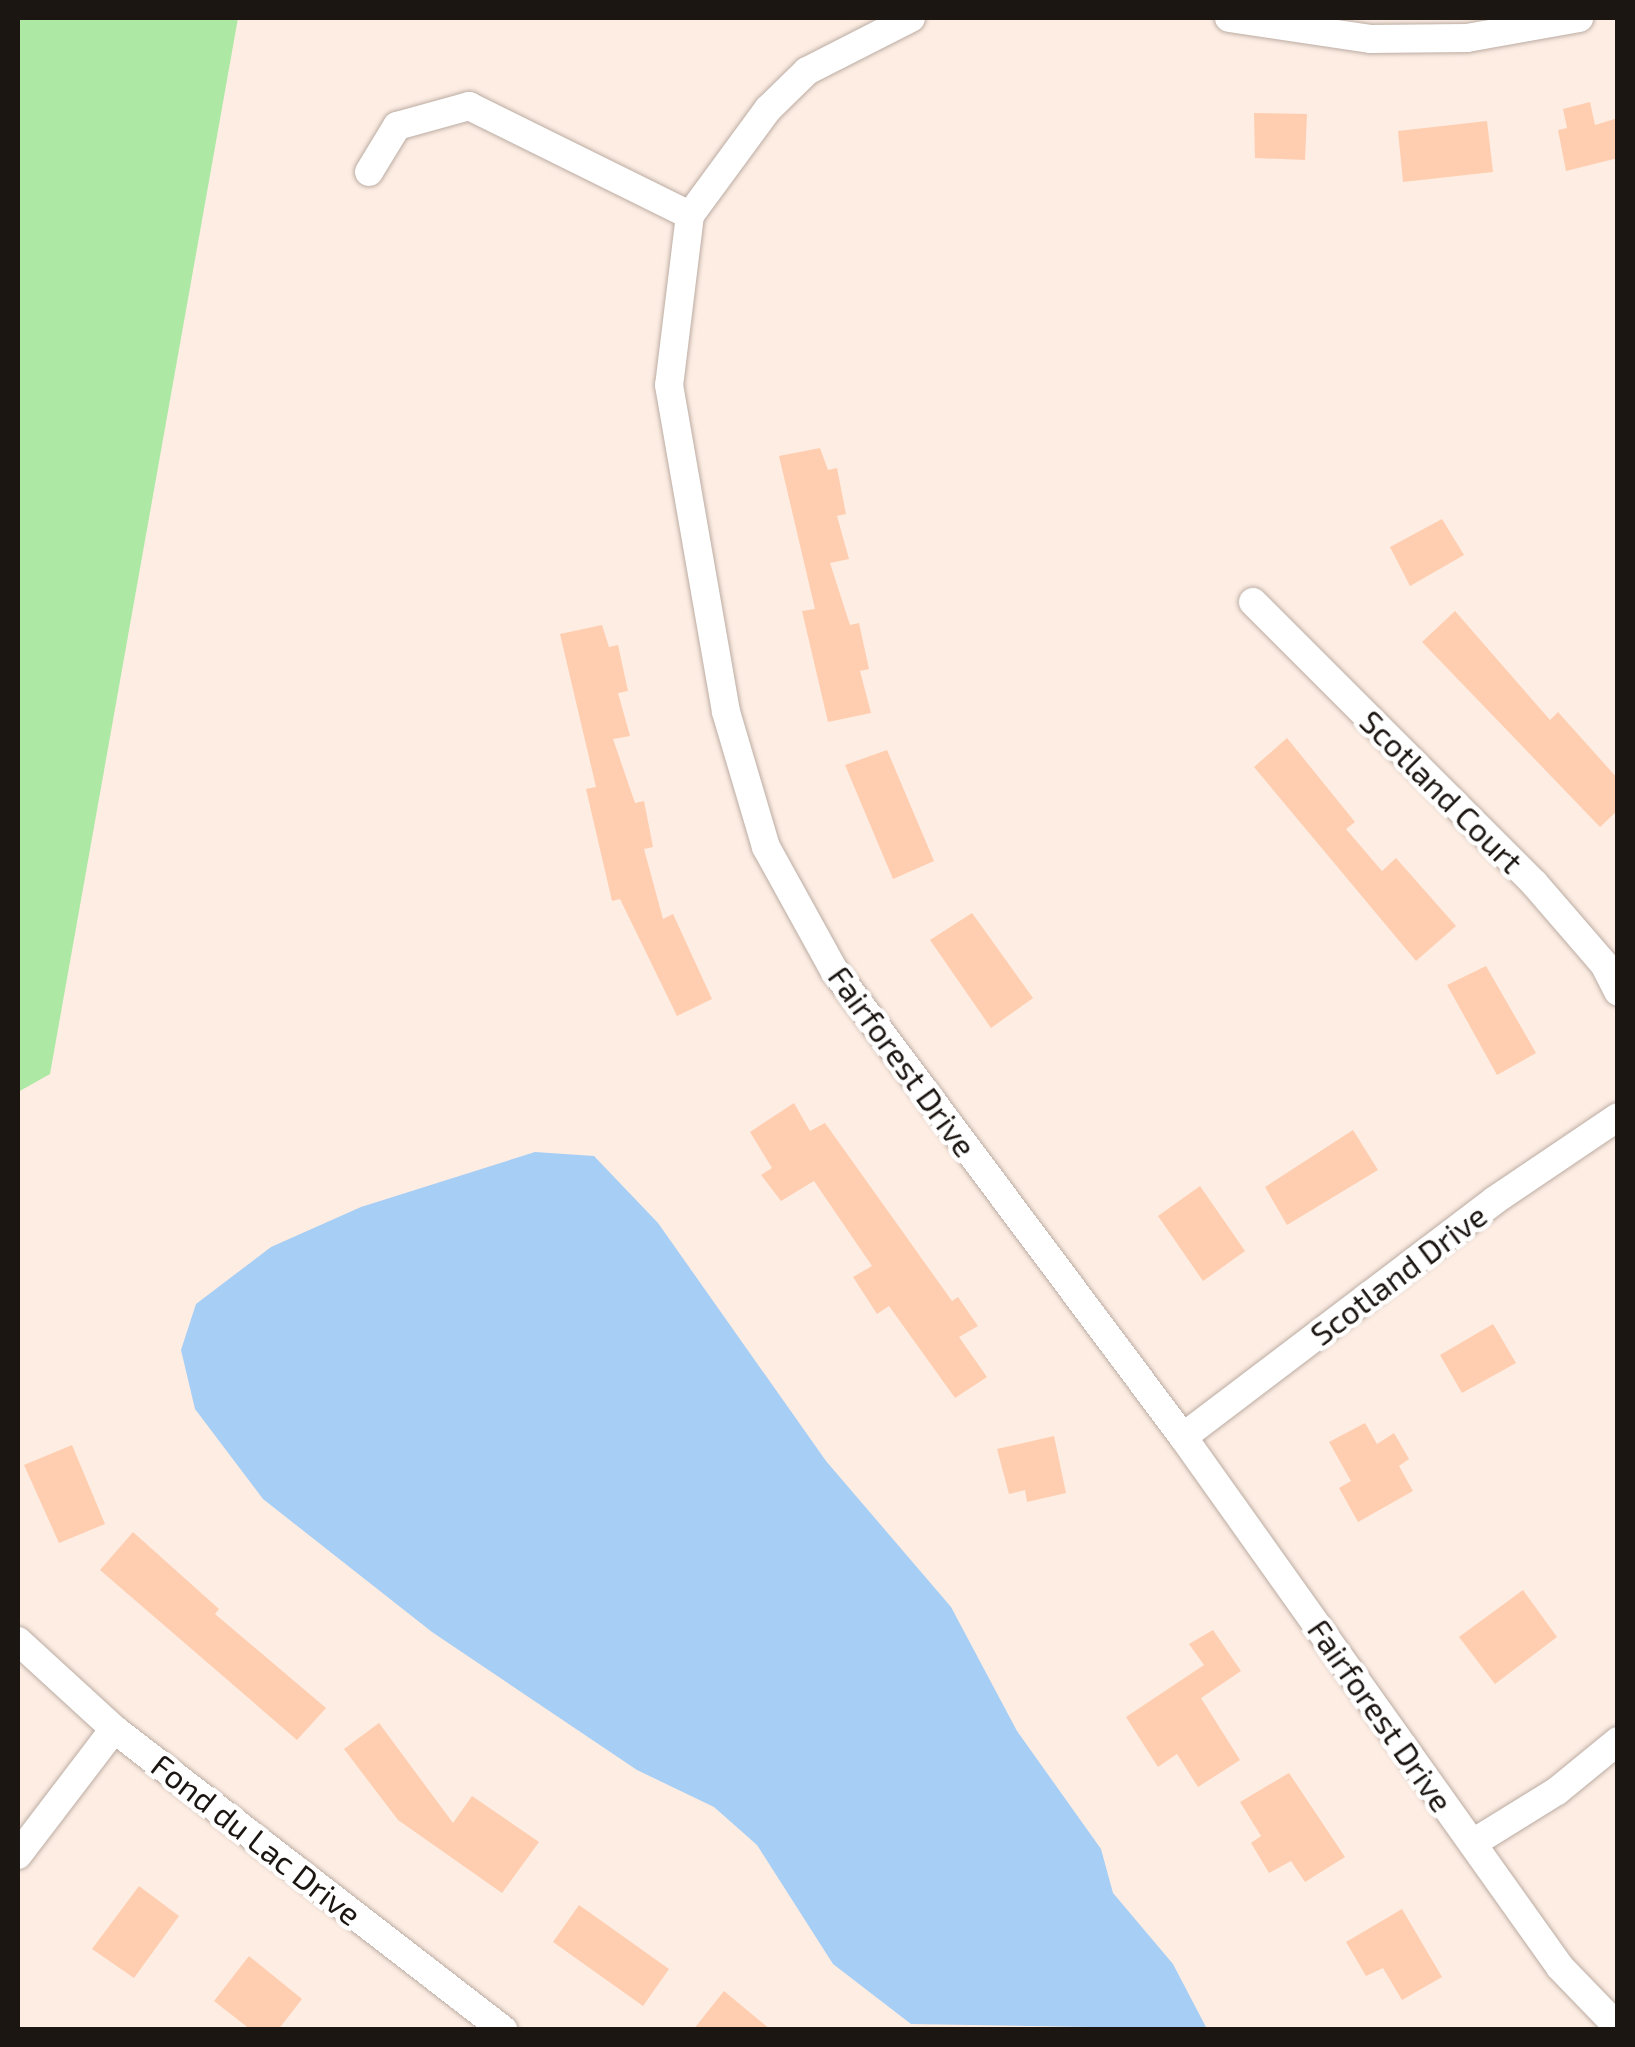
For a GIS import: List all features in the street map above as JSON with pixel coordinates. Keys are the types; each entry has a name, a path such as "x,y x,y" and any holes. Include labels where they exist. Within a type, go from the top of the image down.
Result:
{"street":[{"name":"Fairforest Drive","path":"909,18 807,71 746,136 690,215 669,385 726,712 766,847 834,970 1184,1438 1560,1967 1618,2027"},
{"path":"1230,18 1371,39 1467,38 1579,18"},
{"path":"369,172 397,126 468,106 690,215"},
{"name":"Scotland Court","path":"1253,602 1534,883 1604,964 1618,992"},
{"name":"Scotland Drive","path":"1184,1438 1495,1200 1618,1117"},
{"name":"Fond du Lac Drive","path":"18,1641 114,1729 503,2030"},
{"path":"18,1855 114,1729"},
{"path":"1472,1844 1556,1791 1618,1741"}],"green space":[{"path":"18,18 238,18 50,1074 18,1092"}],"water":[{"path":"535,1152 594,1156 658,1223 826,1461 951,1607 1017,1731 1101,1849 1113,1893 1173,1964 1207,2029 911,2024 833,1964 757,1845 714,1807 637,1770 432,1632 263,1499 195,1409 181,1350 196,1304 271,1247 361,1207"}],"building":[{"path":"1590,102 1595,125 1618,118 1618,158 1566,171 1558,130 1567,128 1563,109"},
{"path":"1254,113 1307,114 1305,160 1255,158"},
{"path":"1487,121 1493,172 1403,182 1398,131"},
{"path":"820,448 828,470 837,468 846,514 837,516 849,559 830,563 850,625 859,623 869,669 860,671 871,713 828,722 802,611 815,609 779,456"},
{"path":"1442,519 1464,555 1410,586 1390,547"},
{"path":"1455,611 1550,720 1558,712 1618,779 1618,810 1600,827 1422,642"},
{"path":"602,625 609,647 618,645 628,691 618,693 630,736 613,739 635,803 644,801 653,847 644,849 663,919 673,914 712,999 677,1016 620,899 612,901 586,789 596,787 560,634"},
{"path":"1287,738 1355,822 1346,829 1382,871 1396,858 1456,926 1416,961 1254,767"},
{"path":"887,750 934,861 893,879 845,765"},
{"path":"972,913 1033,998 991,1028 930,940"},
{"path":"1486,966 1536,1053 1497,1075 1447,985"},
{"path":"794,1103 810,1131 825,1123 952,1301 958,1297 978,1326 959,1337 987,1377 955,1398 889,1306 877,1314 853,1277 872,1266 814,1181 781,1201 761,1175 772,1168 750,1132"},
{"path":"1353,1130 1378,1170 1287,1225 1265,1187"},
{"path":"1200,1186 1245,1251 1203,1281 1158,1216"},
{"path":"1493,1324 1516,1363 1462,1393 1440,1355"},
{"path":"1365,1423 1377,1444 1394,1433 1409,1459 1399,1466 1413,1491 1358,1522 1339,1488 1351,1481 1329,1442"},
{"path":"1054,1436 1066,1493 1027,1502 1025,1490 1009,1494 997,1449"},
{"path":"72,1445 105,1524 59,1543 24,1465"},
{"path":"133,1532 219,1609 215,1614 326,1708 297,1740 100,1570"},
{"path":"1523,1590 1557,1637 1495,1684 1459,1637"},
{"path":"1213,1630 1241,1671 1201,1698 1240,1760 1198,1787 1177,1754 1158,1767 1126,1717 1204,1665 1189,1644"},
{"path":"379,1723 453,1823 472,1796 539,1842 502,1893 398,1820 344,1749"},
{"path":"1289,1773 1345,1857 1305,1882 1291,1861 1269,1873 1251,1843 1261,1836 1240,1802"},
{"path":"139,1886 179,1916 134,1978 92,1949"},
{"path":"579,1905 669,1969 643,2006 553,1942"},
{"path":"1402,1909 1442,1977 1402,2000 1383,1968 1366,1976 1346,1942"},
{"path":"249,1956 302,1999 278,2030 251,2030 214,2001"},
{"path":"724,1991 771,2030 693,2030"}]}
